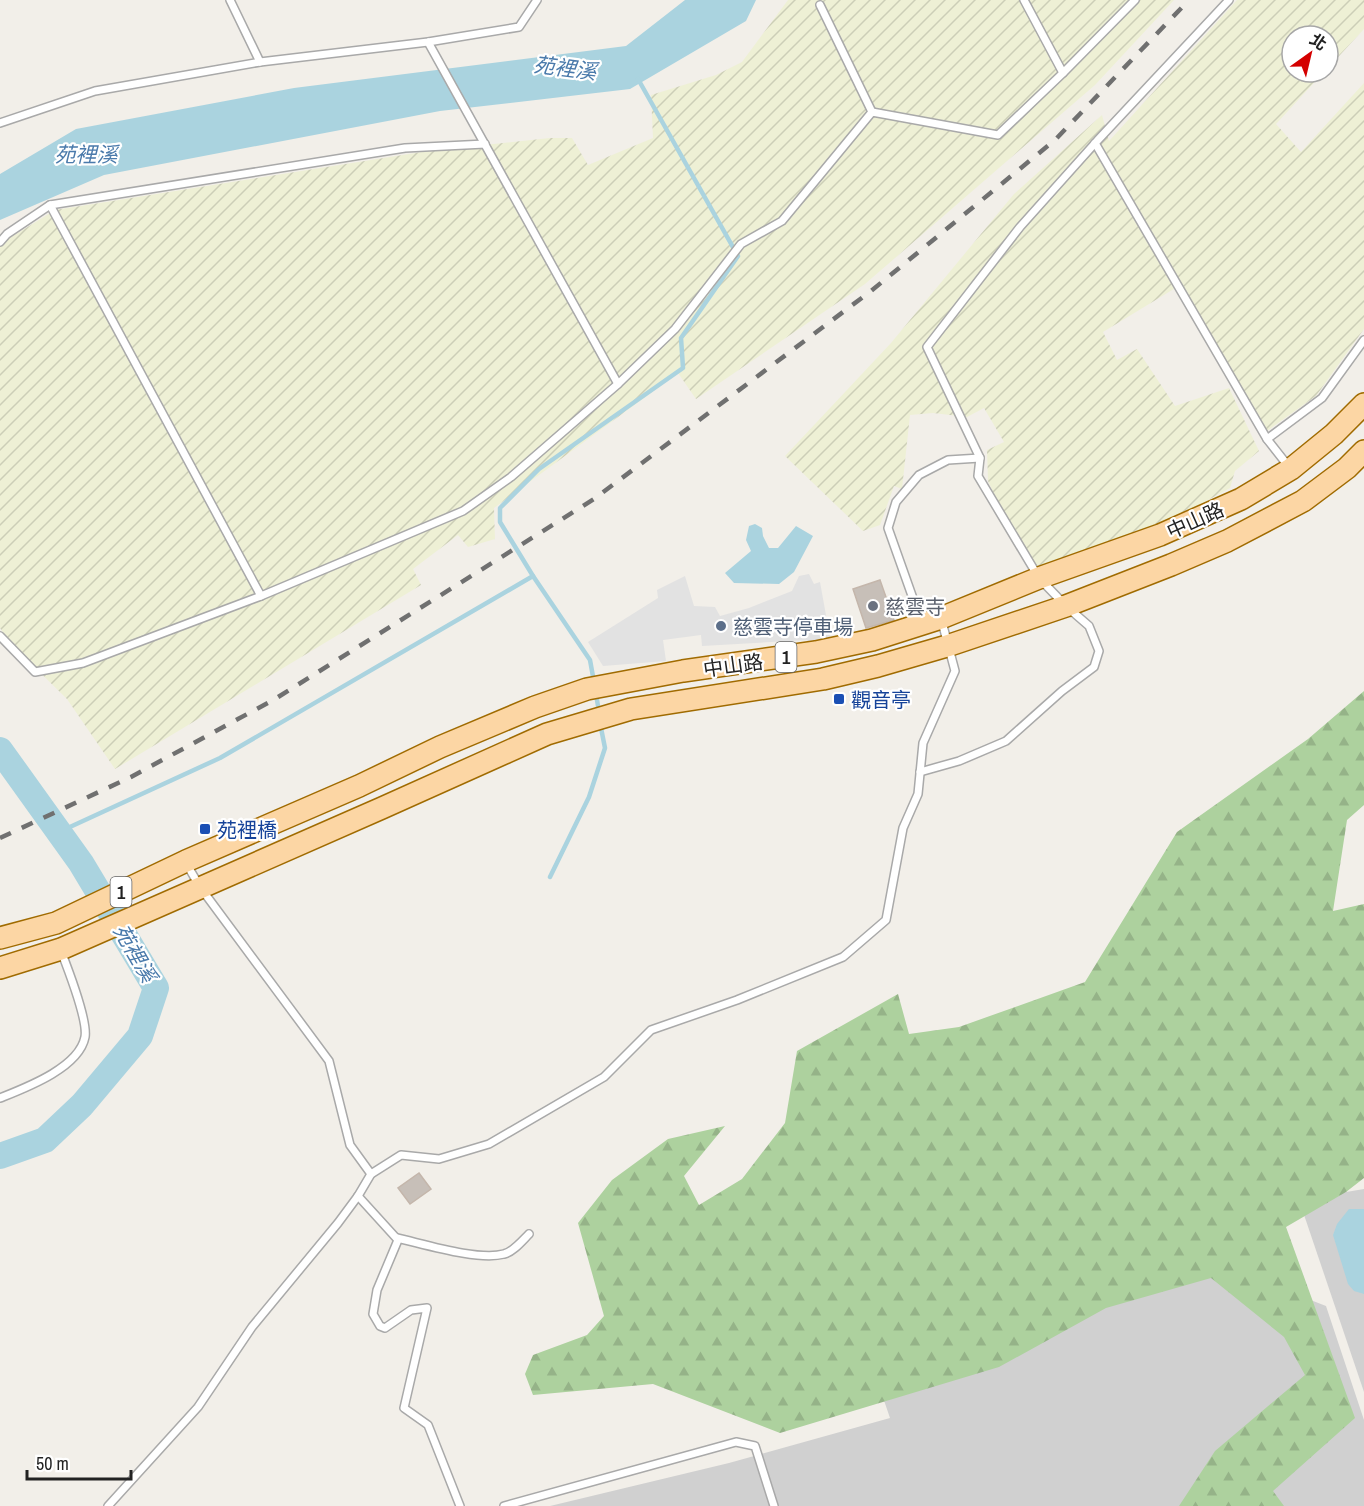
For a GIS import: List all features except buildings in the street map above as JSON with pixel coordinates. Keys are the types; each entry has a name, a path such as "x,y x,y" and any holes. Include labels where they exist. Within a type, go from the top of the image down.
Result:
{"main road":[{"name":"中山路","path":"186,861 359,786 440,747 534,707 587,688 816,652 872,640 931,621 1039,578 1160,535 1241,499 1291,469 1334,434 1364,404"},
{"name":"中山路","path":"200,886 546,734 631,709 823,679 878,666 948,646 1065,606 1227,541 1303,501 1347,468 1364,451"},
{"path":"816,652 823,679"},
{"name":"1","path":"0,938 56,923 186,861"},
{"name":"1","path":"0,968 61,949 200,886"}],"lane":[{"path":"230,0 260,62"},
{"path":"0,123 95,91 260,62 428,42 519,27 537,0"},
{"path":"1024,0 1063,73"},
{"path":"872,112 998,135 1135,0"},
{"path":"920,772 959,760 1006,741 1062,691 1094,667 1100,651 1089,626 1065,606 1039,578 978,476 980,458 927,347 1020,227 1229,0"},
{"path":"820,5 872,112"},
{"path":"428,42 618,384"},
{"path":"0,636 35,672 83,663 261,596 463,512 512,477 618,384 675,329 741,244 782,221 872,112"},
{"path":"0,242 7,234 50,205 405,148 484,141"},
{"path":"1095,143 1267,439 1291,469"},
{"path":"50,205 261,596"},
{"path":"1267,439 1322,398 1364,340"},
{"path":"108,1506 198,1407 252,1327 358,1196 371,1174 401,1155 439,1159 489,1143 604,1077 651,1030 737,1000 843,957 886,920 903,828 918,794 923,743 955,671 948,646 931,621 888,528 896,502 919,476 948,460 980,458"},
{"path":"186,861 200,886 329,1061 350,1145 371,1174"},
{"path":"0,1098 46,1079 65,1065 81,1047 86,1036 79,1002 61,949"},
{"path":"358,1196 397,1238 447,1250 484,1255 505,1254 520,1244 529,1234"},
{"path":"397,1238 377,1290 373,1314 380,1326 385,1328 411,1310 427,1308 404,1408 428,1425 460,1506"},
{"path":"504,1506 736,1442 755,1446 774,1506"}],"shaded area":[{"name":"慈雲寺停車場","path":"809,574 814,584 820,582 831,643 809,646 807,640 702,646 701,635 663,640 666,661 603,666 588,642 658,598 657,590 685,576 694,606 715,607 720,616 749,608 792,591 799,576"},
{"path":"1364,1189 1364,1392 1299,1200"},
{"path":"1151,1238 1326,1306 1364,1420 1364,1506 550,1506 729,1463 890,1418 847,1292"}],"green space":[{"path":"788,0 1174,0 1095,85 865,284 696,399 678,373 494,508 495,539 468,547 458,535 413,569 421,585 115,769 67,699 11,644 0,628 0,244 55,210 428,151 550,138 572,138 588,165 653,138 651,95 716,75 742,62"},
{"path":"1237,0 1364,0 1364,29 1340,55 1340,24 1280,24 1280,84 1313,84 1276,124 1301,152 1364,83 1364,329 1316,396 1267,431 1182,284 1103,332 1117,360 1137,349 1175,406 1229,388 1259,451 1235,471 1230,488 1188,511 1031,574 988,481 987,450 1004,442 984,408 967,417 933,413 910,415 902,489 894,486 880,525 863,531 785,456 891,343 1014,194 1102,115 1109,141"},
{"path":"1364,691 1364,805 1347,820 1333,911 1364,904 1364,1178 1346,1192 1286,1227 1355,1418 1273,1491 1284,1506 1179,1506 1215,1451 1305,1375 1284,1337 1211,1278 1106,1308 999,1367 780,1433 653,1384 533,1395 525,1374 533,1355 587,1335 604,1316 578,1223 612,1180 668,1139 725,1126 684,1176 699,1205 742,1179 785,1123 797,1051 898,994 909,1034 959,1027 1085,982 1177,832 1308,739"}],"water":[{"name":"苑裡溪","path":"685,0 756,0 746,21 630,89 440,111 104,175 0,220 0,174 76,129 294,88 626,46"},
{"path":"755,524 762,528 769,548 778,548 796,526 813,536 794,572 779,584 734,583 725,573 751,551 746,540 749,526"},
{"path":"1349,1209 1364,1209 1364,1294 1354,1291 1348,1284 1333,1235 1337,1224"}],"waterway":[{"path":"533,576 500,522 500,508 539,469 683,368 681,338 738,256 638,79"},
{"path":"59,832 220,758 533,576 590,660 594,682"},
{"path":"596,694 599,712"},
{"path":"550,877 589,797 605,748 600,723"},
{"name":"苑裡溪","path":"0,750 81,863 156,988 140,1036 82,1105 45,1140 0,1156"}],"railway":[{"path":"0,838 131,777 275,699 594,499 871,291 1055,140 1189,0"}],"place":[{"name":"慈雲寺","path":"873,606"},
{"name":"慈雲寺停車場","path":"721,626"},
{"name":"觀音亭","path":"839,699"},
{"name":"苑裡橋","path":"205,829"}]}
